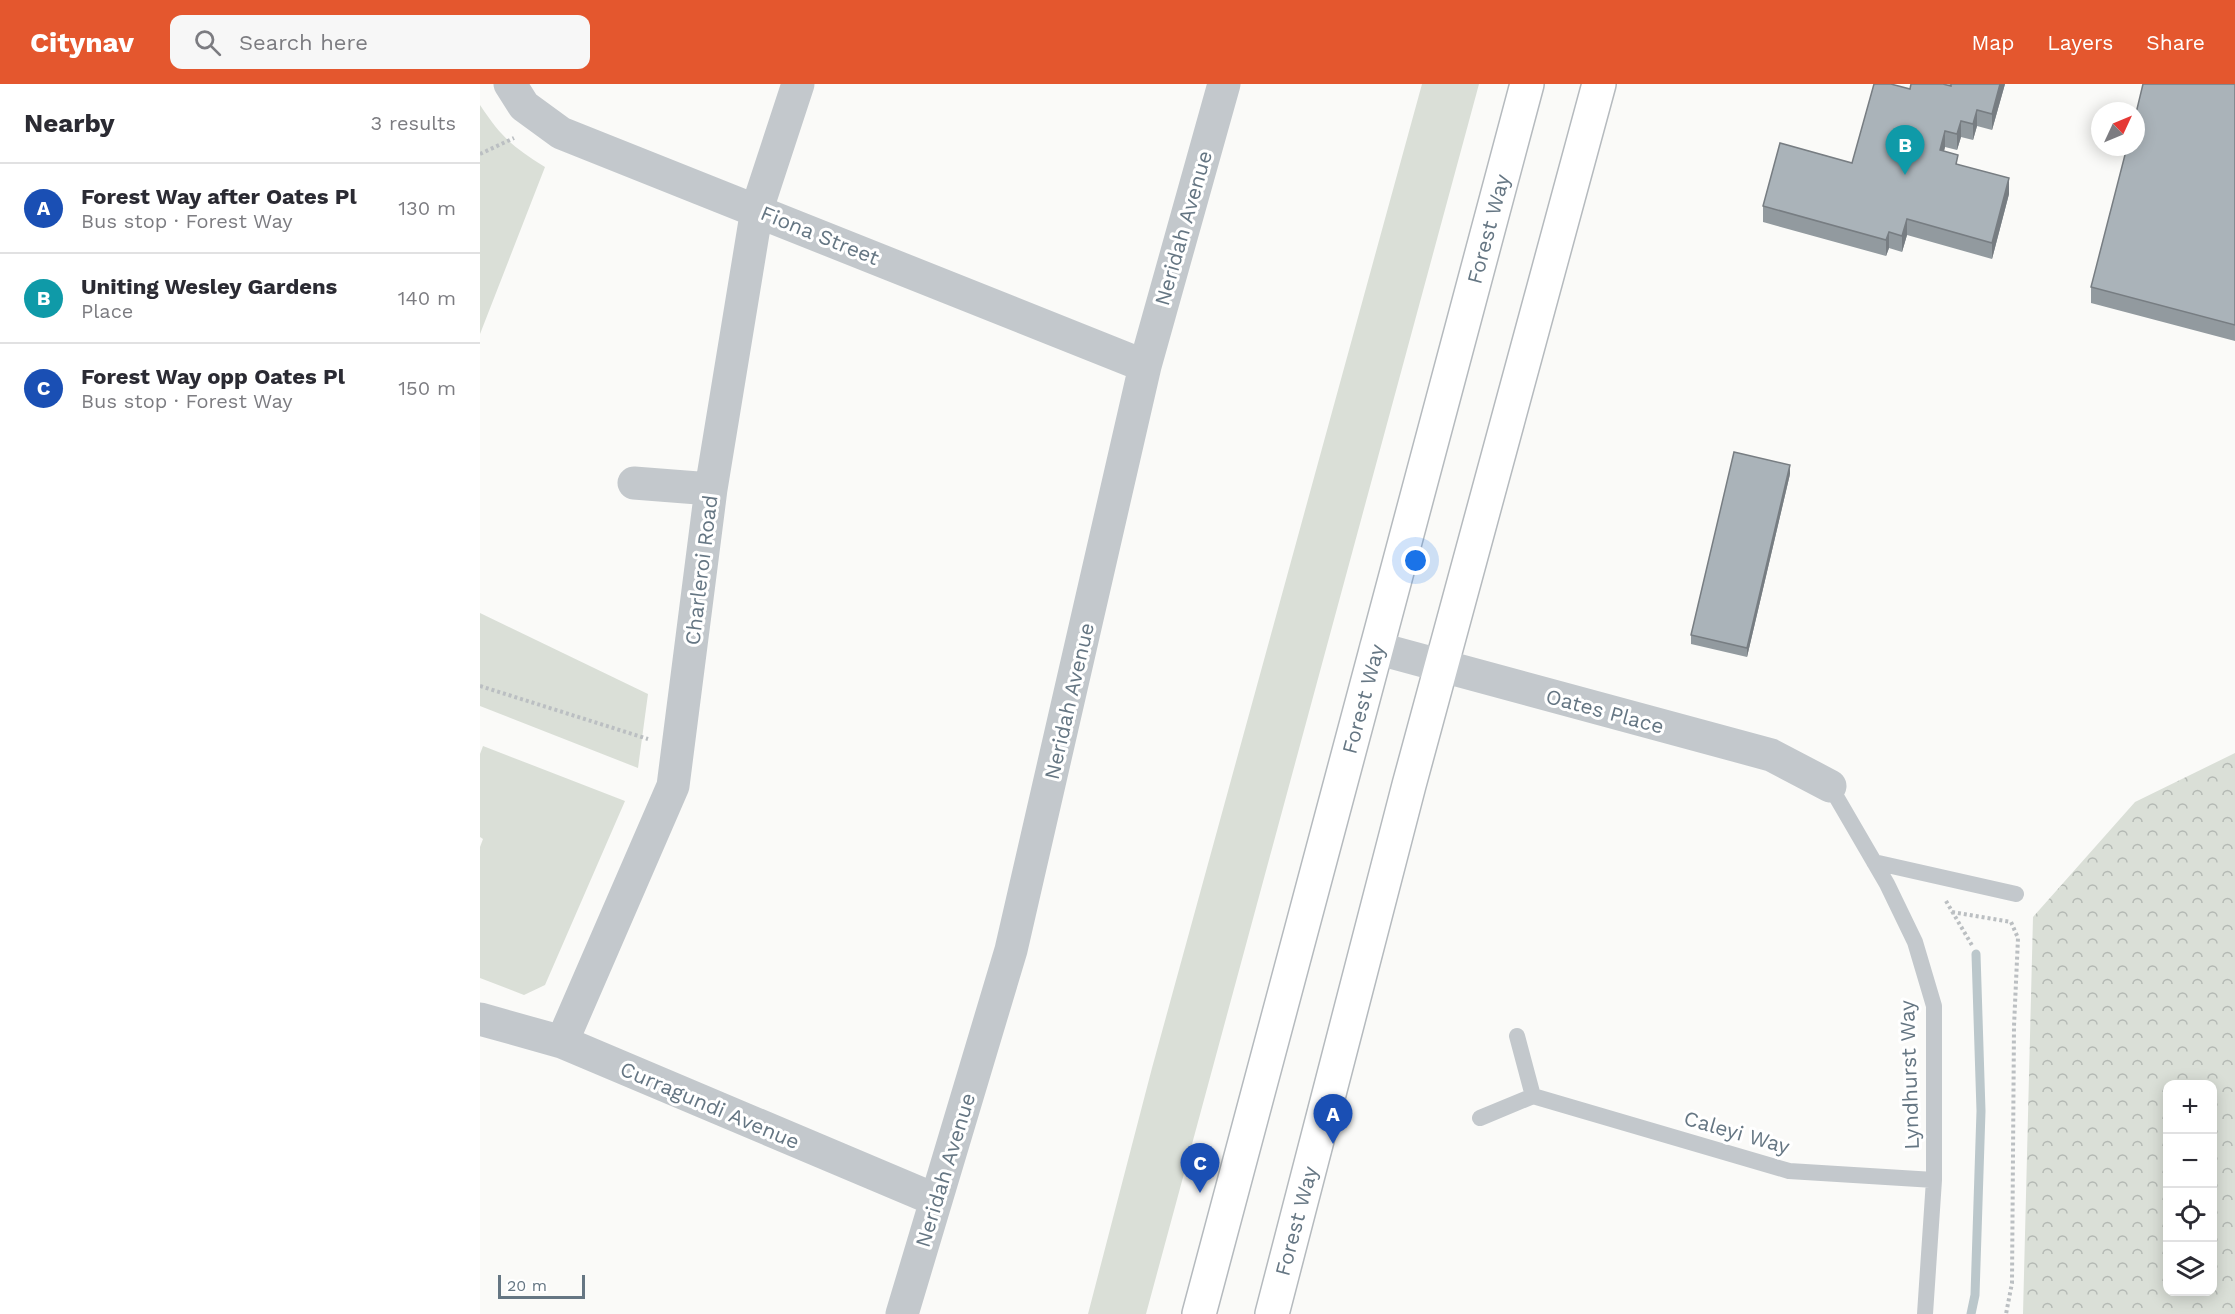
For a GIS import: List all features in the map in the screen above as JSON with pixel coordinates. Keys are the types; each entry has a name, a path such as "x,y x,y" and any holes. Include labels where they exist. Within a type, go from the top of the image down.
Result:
{"main road":[{"name":"Forest Way","path":"1199,1314 1527,84"},
{"name":"Forest Way","path":"1272,1314 1441,667 1599,84"}],"street":[{"name":"Fiona Street","path":"510,84 524,106 561,133 757,209 1145,366"},
{"name":"Charleroi Road","path":"562,1042 669,799 680,748 711,489 757,209 798,84"},
{"name":"Neridah Avenue","path":"902,1314 1011,950 1145,366 1224,84"},
{"path":"634,483 711,489"},
{"name":"Oates Place","path":"1376,648 1771,755 1830,786"},
{"name":"Curragundi Avenue","path":"480,1019 562,1042 936,1200"}],"lane":[{"name":"Lyndhurst Way","path":"1830,786 1874,862 1915,942 1934,1006 1934,1180 1925,1314"},
{"path":"1874,862 2016,894"},
{"path":"1480,1118 1533,1096 1517,1036"},
{"name":"Caleyi Way","path":"1533,1096 1789,1171 1934,1180"}],"path":[{"path":"480,686 680,748"},
{"path":"1930,874 1974,947"},
{"path":"1952,912 2011,922 2018,939 2014,1026 2012,1283 2006,1314"}],"green space":[{"path":"1422,84 1479,84 1146,1314 1088,1314 1152,1068"},
{"path":"480,105 508,140 545,167 480,334"},
{"path":"480,613 648,694 638,768 480,706"},
{"path":"483,746 625,801 545,985 524,995 480,978 480,847 483,839 480,837 480,754"},
{"path":"2235,753 2235,1314 2023,1314 2033,917 2135,802"}],"building":[{"path":"1874,84 1891,84 1910,89 1911,84 1951,86 1951,84 2000,84 1992,114 1977,110 1973,124 1961,121 1957,134 1945,131 1940,150 1958,155 1956,164 2009,178 1992,243 1907,219 1902,236 1889,232 1886,240 1763,206 1780,143 1852,163"},
{"path":"2143,84 2235,84 2235,325 2091,287 2125,156 2145,156 2145,102 2139,102"},
{"path":"1734,452 1790,465 1747,648 1691,635"}],"waterway":[{"path":"1971,1314 1975,1295 1981,1111 1976,954"}],"place":[{"name":"Uniting Wesley Gardens","path":"1905,175"},
{"name":"Forest Way after Oates Pl","path":"1333,1144"},
{"name":"Forest Way opp Oates Pl","path":"1200,1193"}]}
